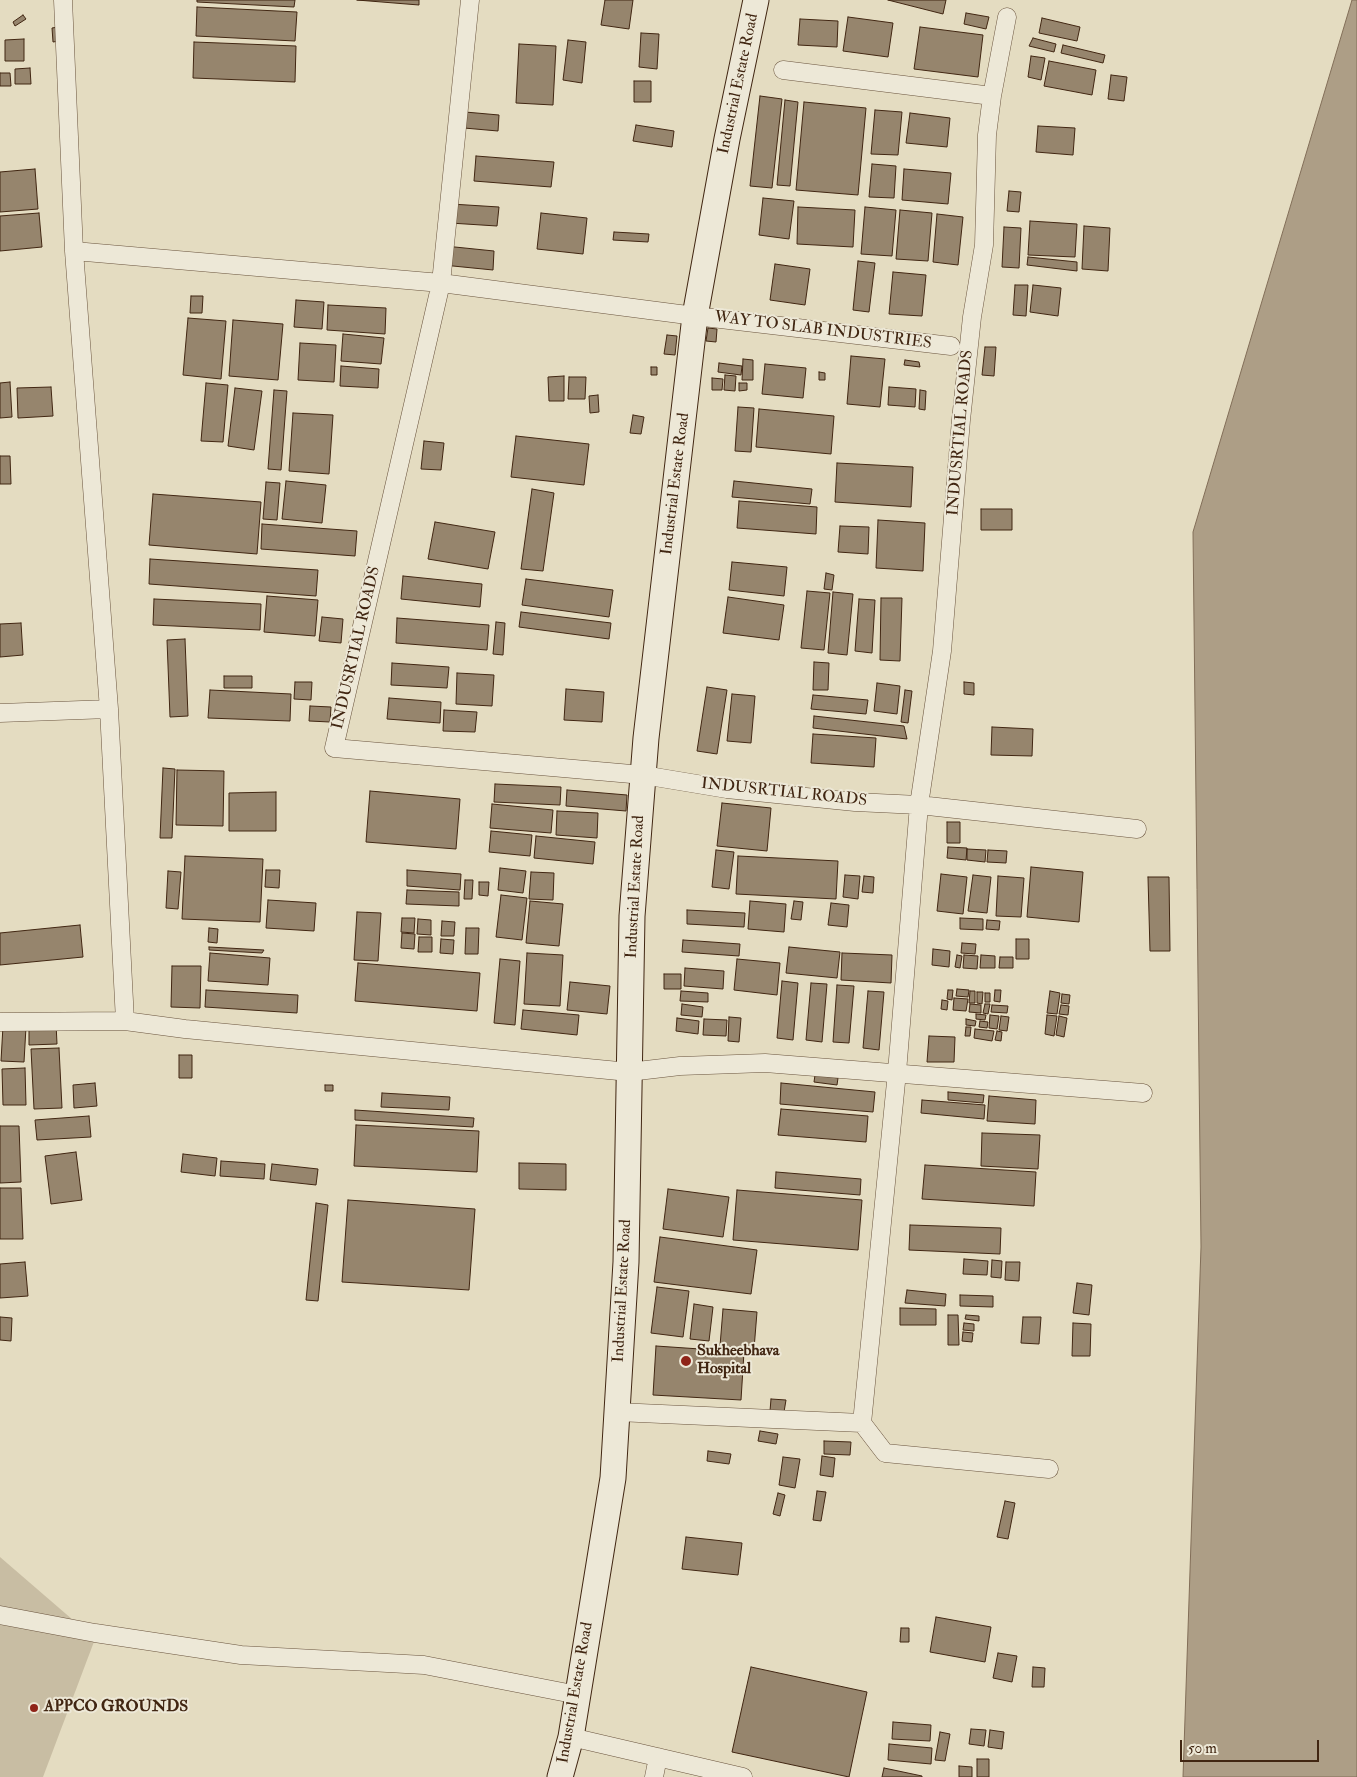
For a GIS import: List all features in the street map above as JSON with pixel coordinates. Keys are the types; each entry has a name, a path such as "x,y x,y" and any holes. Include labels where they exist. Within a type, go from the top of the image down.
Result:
{"main road":[{"name":"Industrial Estate Road","path":"560,1777 571,1737 613,1478 626,1262 632,916 643,775 695,316 727,140 756,0"}],"street":[{"path":"63,0 74,251 108,709 125,1021"},
{"path":"441,283 470,0"},
{"name":"INDUSRTIAL ROADS","path":"441,283 334,748 643,775 727,789 855,802 920,805 942,651 961,420 972,317 984,246 987,135 992,96 1007,17"},
{"path":"783,70 992,96"},
{"name":"WAY TO SLAB INDUSTRIES","path":"74,251 441,283 695,316 951,346"},
{"path":"0,713 108,709"},
{"path":"1048,1469 885,1453 862,1423 897,1072 920,805 1137,829"},
{"path":"0,1022 125,1021 185,1029 628,1072 680,1066 765,1063 1143,1093"},
{"path":"617,1412 862,1423"},
{"path":"0,1614 94,1633 241,1654 424,1665 578,1695"},
{"path":"571,1737 743,1777"},
{"path":"654,1777 658,1757"}],"shaded area":[{"path":"1352,0 1357,0 1357,1777 1183,1777 1201,1247 1193,532"},
{"name":"APPCO GROUNDS","path":"0,1557 95,1639 43,1777 0,1777"}],"building":[{"path":"197,0 295,0 294,7 197,2"},
{"path":"357,0 419,0 419,5"},
{"path":"605,0 633,0 629,29 601,25"},
{"path":"888,0 946,0 943,14"},
{"path":"197,7 297,12 295,41 196,36"},
{"path":"966,13 989,17 986,29 964,24"},
{"path":"23,15 26,19 15,26 13,22"},
{"path":"848,17 893,23 888,57 843,51"},
{"path":"1042,18 1080,27 1077,41 1039,33"},
{"path":"800,19 838,21 837,47 798,45"},
{"path":"58,27 59,41 53,42 52,28"},
{"path":"920,27 983,35 978,77 914,69"},
{"path":"641,33 659,34 657,69 639,67"},
{"path":"1033,38 1056,44 1054,52 1029,46"},
{"path":"24,39 24,61 5,61 5,40"},
{"path":"568,40 586,42 582,83 563,80"},
{"path":"194,42 296,46 295,82 193,78"},
{"path":"519,44 556,46 553,105 516,103"},
{"path":"1063,45 1105,55 1103,63 1061,53"},
{"path":"1031,56 1045,58 1041,80 1028,77"},
{"path":"1049,61 1096,70 1092,95 1044,86"},
{"path":"30,68 31,84 15,84 15,69"},
{"path":"0,73 10,73 11,86 0,86"},
{"path":"1111,75 1127,77 1124,101 1108,99"},
{"path":"634,81 651,81 651,102 634,102"},
{"path":"760,96 782,99 772,188 750,186"},
{"path":"785,100 798,102 790,186 777,185"},
{"path":"804,102 866,108 858,195 796,190"},
{"path":"875,110 902,112 898,155 871,154"},
{"path":"465,112 499,115 498,131 464,128"},
{"path":"910,113 950,118 947,147 906,143"},
{"path":"636,125 674,131 672,147 633,141"},
{"path":"1038,126 1075,128 1073,155 1036,152"},
{"path":"476,156 554,162 551,187 474,181"},
{"path":"872,164 896,166 894,198 869,197"},
{"path":"35,169 38,209 0,212 0,172"},
{"path":"904,169 951,173 948,204 902,200"},
{"path":"1009,191 1021,192 1019,212 1007,211"},
{"path":"763,198 794,201 789,239 759,235"},
{"path":"451,204 499,207 497,226 450,223"},
{"path":"798,207 855,210 853,247 797,244"},
{"path":"865,207 896,210 892,256 861,254"},
{"path":"900,210 932,213 928,261 896,259"},
{"path":"39,213 42,247 0,251 0,216"},
{"path":"541,213 587,218 583,254 537,249"},
{"path":"937,214 963,217 958,265 933,262"},
{"path":"1030,221 1077,224 1075,257 1028,255"},
{"path":"1084,226 1110,228 1108,271 1082,269"},
{"path":"1004,227 1021,228 1019,268 1002,267"},
{"path":"614,232 649,234 648,242 613,240"},
{"path":"445,246 494,251 493,270 443,265"},
{"path":"1028,257 1077,262 1077,271 1027,265"},
{"path":"858,261 875,263 869,312 853,310"},
{"path":"775,264 810,269 805,305 770,300"},
{"path":"893,272 926,275 922,316 889,314"},
{"path":"1015,285 1028,285 1026,316 1013,315"},
{"path":"1033,285 1061,288 1058,316 1030,312"},
{"path":"191,296 203,296 202,313 190,313"},
{"path":"296,300 324,302 322,329 294,327"},
{"path":"328,305 386,308 385,334 327,330"},
{"path":"188,318 226,321 221,379 183,375"},
{"path":"233,320 283,324 278,380 229,376"},
{"path":"708,328 717,329 716,342 706,341"},
{"path":"343,334 384,338 381,364 341,361"},
{"path":"667,335 677,336 675,355 664,354"},
{"path":"300,343 336,345 334,382 298,380"},
{"path":"985,347 996,347 994,376 982,375"},
{"path":"851,356 885,359 880,407 847,404"},
{"path":"743,359 753,360 753,380 742,380"},
{"path":"905,360 919,362 920,367 904,365"},
{"path":"719,363 742,366 741,375 718,372"},
{"path":"765,364 806,368 803,398 762,394"},
{"path":"341,366 379,369 378,388 340,386"},
{"path":"651,367 657,367 657,375 651,375"},
{"path":"819,372 825,373 825,380 819,380"},
{"path":"725,375 736,376 735,391 724,390"},
{"path":"564,376 564,401 549,401 548,377"},
{"path":"569,377 586,377 585,399 568,399"},
{"path":"712,378 723,379 722,390 712,390"},
{"path":"10,382 12,417 0,418 0,383"},
{"path":"206,383 228,385 223,442 201,441"},
{"path":"739,383 747,383 747,390 739,391"},
{"path":"51,387 53,416 18,418 17,388"},
{"path":"889,387 916,389 915,407 888,405"},
{"path":"235,388 262,391 254,450 228,446"},
{"path":"274,390 287,391 281,470 268,469"},
{"path":"920,390 926,391 925,410 919,409"},
{"path":"598,395 599,412 590,413 589,396"},
{"path":"738,407 754,408 751,452 735,451"},
{"path":"759,409 834,416 831,454 756,447"},
{"path":"293,413 333,415 329,474 289,471"},
{"path":"633,415 644,417 641,434 630,433"},
{"path":"516,436 589,444 584,485 511,477"},
{"path":"424,441 444,443 441,470 421,469"},
{"path":"0,456 10,456 11,484 0,484"},
{"path":"837,463 913,467 911,507 835,502"},
{"path":"286,481 326,485 322,523 282,519"},
{"path":"734,481 812,489 810,504 732,497"},
{"path":"266,482 280,483 277,520 263,519"},
{"path":"532,489 554,493 543,571 521,569"},
{"path":"153,494 261,502 257,554 149,545"},
{"path":"739,501 817,507 816,534 737,528"},
{"path":"981,509 1012,509 1012,530 981,530"},
{"path":"878,520 925,523 923,571 876,568"},
{"path":"435,522 495,532 488,569 428,559"},
{"path":"262,524 357,531 355,556 261,549"},
{"path":"840,526 869,527 868,554 838,552"},
{"path":"150,559 318,570 316,596 149,584"},
{"path":"732,562 787,567 784,596 729,590"},
{"path":"826,573 834,575 832,590 824,589"},
{"path":"403,576 482,584 480,607 401,599"},
{"path":"526,579 613,590 609,617 522,605"},
{"path":"807,591 830,593 824,650 801,648"},
{"path":"833,592 853,594 847,655 828,653"},
{"path":"267,596 318,600 315,636 264,632"},
{"path":"728,597 784,605 779,640 723,633"},
{"path":"881,598 902,598 900,661 880,660"},
{"path":"154,599 261,604 260,630 153,625"},
{"path":"859,599 875,600 872,653 855,651"},
{"path":"521,612 611,623 609,639 519,627"},
{"path":"322,617 343,619 341,643 319,641"},
{"path":"397,618 489,625 487,650 396,643"},
{"path":"496,622 505,623 503,655 493,654"},
{"path":"21,623 23,655 0,657 0,624"},
{"path":"185,639 188,716 170,717 167,640"},
{"path":"814,662 829,663 828,690 813,690"},
{"path":"392,663 449,667 447,688 391,685"},
{"path":"457,673 494,675 492,706 456,704"},
{"path":"224,676 252,676 252,688 224,688"},
{"path":"295,682 312,682 311,700 294,699"},
{"path":"964,682 974,683 974,695 964,694"},
{"path":"877,683 900,686 897,714 874,711"},
{"path":"707,687 727,690 717,754 697,751"},
{"path":"566,689 604,692 602,722 564,720"},
{"path":"210,690 291,694 290,721 208,718"},
{"path":"905,690 912,691 908,723 901,722"},
{"path":"732,694 755,696 751,743 727,741"},
{"path":"813,695 868,700 866,714 811,709"},
{"path":"389,698 441,702 440,723 387,719"},
{"path":"310,706 331,707 330,722 309,721"},
{"path":"444,710 477,712 475,732 443,731"},
{"path":"814,716 904,726 907,739 813,728"},
{"path":"992,727 1033,729 1032,756 991,755"},
{"path":"813,734 876,738 874,767 811,763"},
{"path":"163,768 175,769 172,838 160,838"},
{"path":"177,770 224,771 223,826 176,825"},
{"path":"495,784 561,787 560,805 494,802"},
{"path":"567,790 627,795 626,811 566,806"},
{"path":"370,791 460,799 456,849 366,842"},
{"path":"276,792 276,831 229,831 229,793"},
{"path":"722,803 771,808 767,851 717,846"},
{"path":"492,804 553,810 551,833 490,828"},
{"path":"557,811 598,813 597,838 556,835"},
{"path":"947,822 960,822 960,843 947,843"},
{"path":"491,831 532,835 530,856 489,852"},
{"path":"536,836 595,842 593,864 534,858"},
{"path":"948,847 967,848 966,860 947,858"},
{"path":"967,849 986,850 985,862 967,860"},
{"path":"716,850 734,852 729,889 712,887"},
{"path":"988,850 1007,851 1006,863 987,862"},
{"path":"185,856 263,859 260,922 182,919"},
{"path":"738,856 838,861 836,899 736,894"},
{"path":"1031,867 1083,872 1079,922 1027,917"},
{"path":"500,868 526,871 523,893 498,890"},
{"path":"266,870 280,870 279,888 265,887"},
{"path":"407,870 461,874 460,890 407,886"},
{"path":"168,871 181,872 178,909 166,908"},
{"path":"531,872 554,873 553,900 529,899"},
{"path":"941,874 967,877 963,914 937,911"},
{"path":"845,875 860,876 858,899 843,897"},
{"path":"973,875 991,877 987,913 968,911"},
{"path":"864,876 874,877 873,893 862,892"},
{"path":"998,876 1024,878 1021,917 996,916"},
{"path":"1148,877 1169,877 1170,951 1150,951"},
{"path":"465,880 473,880 472,899 464,899"},
{"path":"479,882 489,882 488,896 479,895"},
{"path":"407,890 459,892 459,906 406,904"},
{"path":"501,895 527,898 522,940 496,937"},
{"path":"268,900 316,903 314,931 266,928"},
{"path":"530,901 563,904 559,946 526,943"},
{"path":"750,901 786,904 784,932 748,929"},
{"path":"794,901 803,902 801,920 791,919"},
{"path":"831,903 849,905 847,927 828,925"},
{"path":"687,910 745,913 744,927 687,924"},
{"path":"357,912 381,913 378,961 354,960"},
{"path":"402,918 415,918 414,933 401,932"},
{"path":"960,918 983,919 983,930 960,929"},
{"path":"418,919 431,920 431,935 417,934"},
{"path":"987,920 1000,921 999,930 986,929"},
{"path":"442,921 455,922 454,936 441,936"},
{"path":"80,925 83,957 0,965 0,933"},
{"path":"209,928 218,929 217,943 208,942"},
{"path":"466,928 479,928 478,954 465,954"},
{"path":"402,933 415,934 414,949 401,948"},
{"path":"419,937 432,937 432,952 418,952"},
{"path":"441,939 454,940 453,954 440,953"},
{"path":"1016,939 1029,939 1029,959 1016,959"},
{"path":"683,940 740,944 739,956 682,952"},
{"path":"962,943 976,944 975,954 961,953"},
{"path":"209,947 264,950 262,953 209,950"},
{"path":"789,947 840,952 837,978 786,973"},
{"path":"933,949 950,951 949,967 932,965"},
{"path":"210,953 270,958 268,985 208,981"},
{"path":"527,953 563,955 560,1006 524,1004"},
{"path":"842,953 892,955 891,983 841,980"},
{"path":"957,955 962,956 960,968 955,967"},
{"path":"964,955 978,956 977,969 963,968"},
{"path":"981,955 995,956 995,968 980,968"},
{"path":"1000,957 1013,957 1013,968 999,968"},
{"path":"500,959 520,961 515,1025 494,1023"},
{"path":"737,959 780,963 777,995 734,990"},
{"path":"358,963 480,973 477,1011 355,1001"},
{"path":"172,966 201,966 200,1008 171,1007"},
{"path":"685,968 724,971 723,989 684,986"},
{"path":"664,974 681,974 681,989 664,989"},
{"path":"782,981 798,983 793,1040 777,1038"},
{"path":"570,982 610,986 607,1014 567,1010"},
{"path":"811,983 827,984 822,1042 806,1040"},
{"path":"837,985 854,986 849,1043 833,1042"},
{"path":"957,989 969,990 968,997 956,996"},
{"path":"206,990 298,995 297,1013 205,1007"},
{"path":"948,990 953,990 952,1000 947,999"},
{"path":"995,990 1001,990 1000,1002 994,1001"},
{"path":"681,991 708,993 708,1002 680,1001"},
{"path":"868,991 884,992 879,1050 863,1048"},
{"path":"970,991 975,991 975,1003 969,1003"},
{"path":"1050,991 1060,993 1057,1014 1047,1013"},
{"path":"977,992 983,992 982,1004 977,1003"},
{"path":"985,993 990,993 990,1002 985,1002"},
{"path":"1062,994 1070,995 1069,1004 1061,1003"},
{"path":"954,998 968,999 966,1011 953,1010"},
{"path":"942,1000 948,1001 947,1010 941,1009"},
{"path":"682,1004 703,1007 702,1017 681,1015"},
{"path":"970,1004 981,1005 981,1013 969,1012"},
{"path":"985,1004 990,1004 988,1014 983,1013"},
{"path":"992,1005 1008,1006 1007,1013 991,1012"},
{"path":"1061,1005 1069,1006 1068,1015 1059,1014"},
{"path":"523,1010 579,1015 577,1035 521,1029"},
{"path":"976,1014 986,1015 985,1020 976,1019"},
{"path":"990,1015 999,1016 997,1029 989,1028"},
{"path":"1047,1015 1057,1016 1054,1036 1045,1034"},
{"path":"1001,1016 1009,1017 1007,1031 999,1030"},
{"path":"1059,1016 1067,1018 1064,1037 1056,1035"},
{"path":"729,1017 741,1018 739,1042 728,1041"},
{"path":"677,1018 699,1021 698,1034 676,1031"},
{"path":"704,1019 727,1020 726,1036 703,1035"},
{"path":"966,1019 976,1021 975,1026 966,1025"},
{"path":"980,1021 988,1022 987,1028 979,1027"},
{"path":"56,1023 57,1044 29,1045 29,1025"},
{"path":"3,1026 26,1027 24,1062 1,1061"},
{"path":"966,1027 971,1027 970,1036 965,1036"},
{"path":"975,1029 994,1031 992,1041 974,1038"},
{"path":"997,1031 1002,1032 1001,1041 995,1040"},
{"path":"929,1036 955,1037 954,1062 927,1062"},
{"path":"59,1048 62,1108 34,1109 31,1049"},
{"path":"179,1055 192,1055 192,1078 179,1078"},
{"path":"25,1068 26,1105 3,1105 2,1069"},
{"path":"815,1075 838,1078 837,1085 814,1082"},
{"path":"95,1083 97,1106 74,1108 73,1085"},
{"path":"781,1083 875,1092 873,1112 780,1104"},
{"path":"325,1085 333,1085 333,1091 325,1091"},
{"path":"948,1092 984,1095 983,1103 948,1100"},
{"path":"382,1093 450,1097 449,1110 381,1107"},
{"path":"989,1096 1036,1100 1035,1124 987,1121"},
{"path":"922,1100 985,1105 984,1119 921,1113"},
{"path":"781,1109 868,1116 866,1142 778,1135"},
{"path":"355,1110 474,1118 473,1127 355,1120"},
{"path":"89,1116 91,1137 37,1140 35,1120"},
{"path":"356,1125 479,1131 477,1172 354,1166"},
{"path":"0,1126 19,1126 21,1182 0,1183"},
{"path":"982,1133 1040,1135 1038,1169 981,1166"},
{"path":"76,1152 82,1200 51,1204 45,1156"},
{"path":"183,1154 217,1158 215,1176 181,1172"},
{"path":"221,1161 265,1164 264,1179 220,1176"},
{"path":"519,1163 566,1164 566,1190 519,1189"},
{"path":"272,1164 318,1169 316,1185 270,1180"},
{"path":"925,1165 1036,1172 1034,1206 922,1199"},
{"path":"776,1172 861,1179 860,1195 775,1188"},
{"path":"0,1188 21,1188 23,1239 0,1239"},
{"path":"668,1189 729,1197 723,1237 663,1229"},
{"path":"737,1190 862,1200 858,1250 733,1240"},
{"path":"348,1200 475,1209 469,1290 342,1282"},
{"path":"316,1203 328,1205 318,1301 306,1300"},
{"path":"910,1225 1001,1228 1000,1254 909,1250"},
{"path":"660,1237 757,1250 751,1294 654,1282"},
{"path":"964,1259 988,1261 987,1275 963,1274"},
{"path":"992,1260 1002,1261 1001,1278 991,1277"},
{"path":"25,1262 28,1296 0,1298 0,1264"},
{"path":"1006,1262 1020,1262 1019,1281 1005,1280"},
{"path":"1077,1283 1092,1285 1089,1315 1073,1313"},
{"path":"657,1287 689,1291 683,1337 651,1333"},
{"path":"907,1290 946,1294 945,1306 905,1303"},
{"path":"960,1295 993,1296 993,1307 960,1306"},
{"path":"694,1304 713,1307 709,1341 690,1339"},
{"path":"900,1308 936,1309 936,1325 900,1325"},
{"path":"723,1309 757,1312 754,1349 720,1346"},
{"path":"948,1315 958,1315 959,1345 948,1345"},
{"path":"966,1315 979,1316 979,1321 965,1319"},
{"path":"0,1317 12,1318 11,1341 0,1340"},
{"path":"1023,1317 1041,1317 1039,1344 1021,1343"},
{"path":"964,1323 974,1324 974,1331 963,1330"},
{"path":"1073,1323 1091,1324 1090,1356 1072,1356"},
{"path":"963,1332 973,1333 972,1342 962,1341"},
{"path":"656,1346 744,1352 741,1400 653,1395"},
{"path":"771,1399 786,1400 784,1412 770,1411"},
{"path":"760,1431 778,1434 776,1444 758,1441"},
{"path":"824,1441 851,1442 850,1455 824,1454"},
{"path":"708,1451 731,1454 729,1464 707,1461"},
{"path":"822,1456 835,1458 833,1477 820,1475"},
{"path":"783,1457 800,1459 795,1488 779,1485"},
{"path":"817,1491 826,1492 821,1521 813,1520"},
{"path":"778,1493 785,1495 780,1516 773,1514"},
{"path":"1005,1501 1015,1503 1008,1539 997,1537"},
{"path":"686,1537 742,1543 738,1575 682,1569"},
{"path":"936,1617 991,1627 985,1662 930,1652"},
{"path":"901,1628 909,1628 909,1642 900,1642"},
{"path":"998,1653 1017,1656 1012,1682 993,1678"},
{"path":"751,1667 867,1692 849,1777 732,1752"},
{"path":"1033,1667 1045,1668 1044,1687 1032,1687"},
{"path":"893,1722 931,1725 930,1741 892,1739"},
{"path":"971,1729 986,1730 984,1746 969,1744"},
{"path":"990,1730 1004,1732 1002,1749 988,1747"},
{"path":"940,1732 950,1734 945,1761 935,1760"},
{"path":"889,1744 932,1748 931,1764 888,1760"},
{"path":"977,1759 989,1759 989,1777 977,1777"},
{"path":"959,1766 972,1767 972,1777 959,1777"},
{"path":"884,1768 922,1776 922,1777 882,1777"}],"place":[{"name":"Sukheebhava Hospital","path":"686,1361"},
{"name":"APPCO GROUNDS","path":"34,1708"}]}
